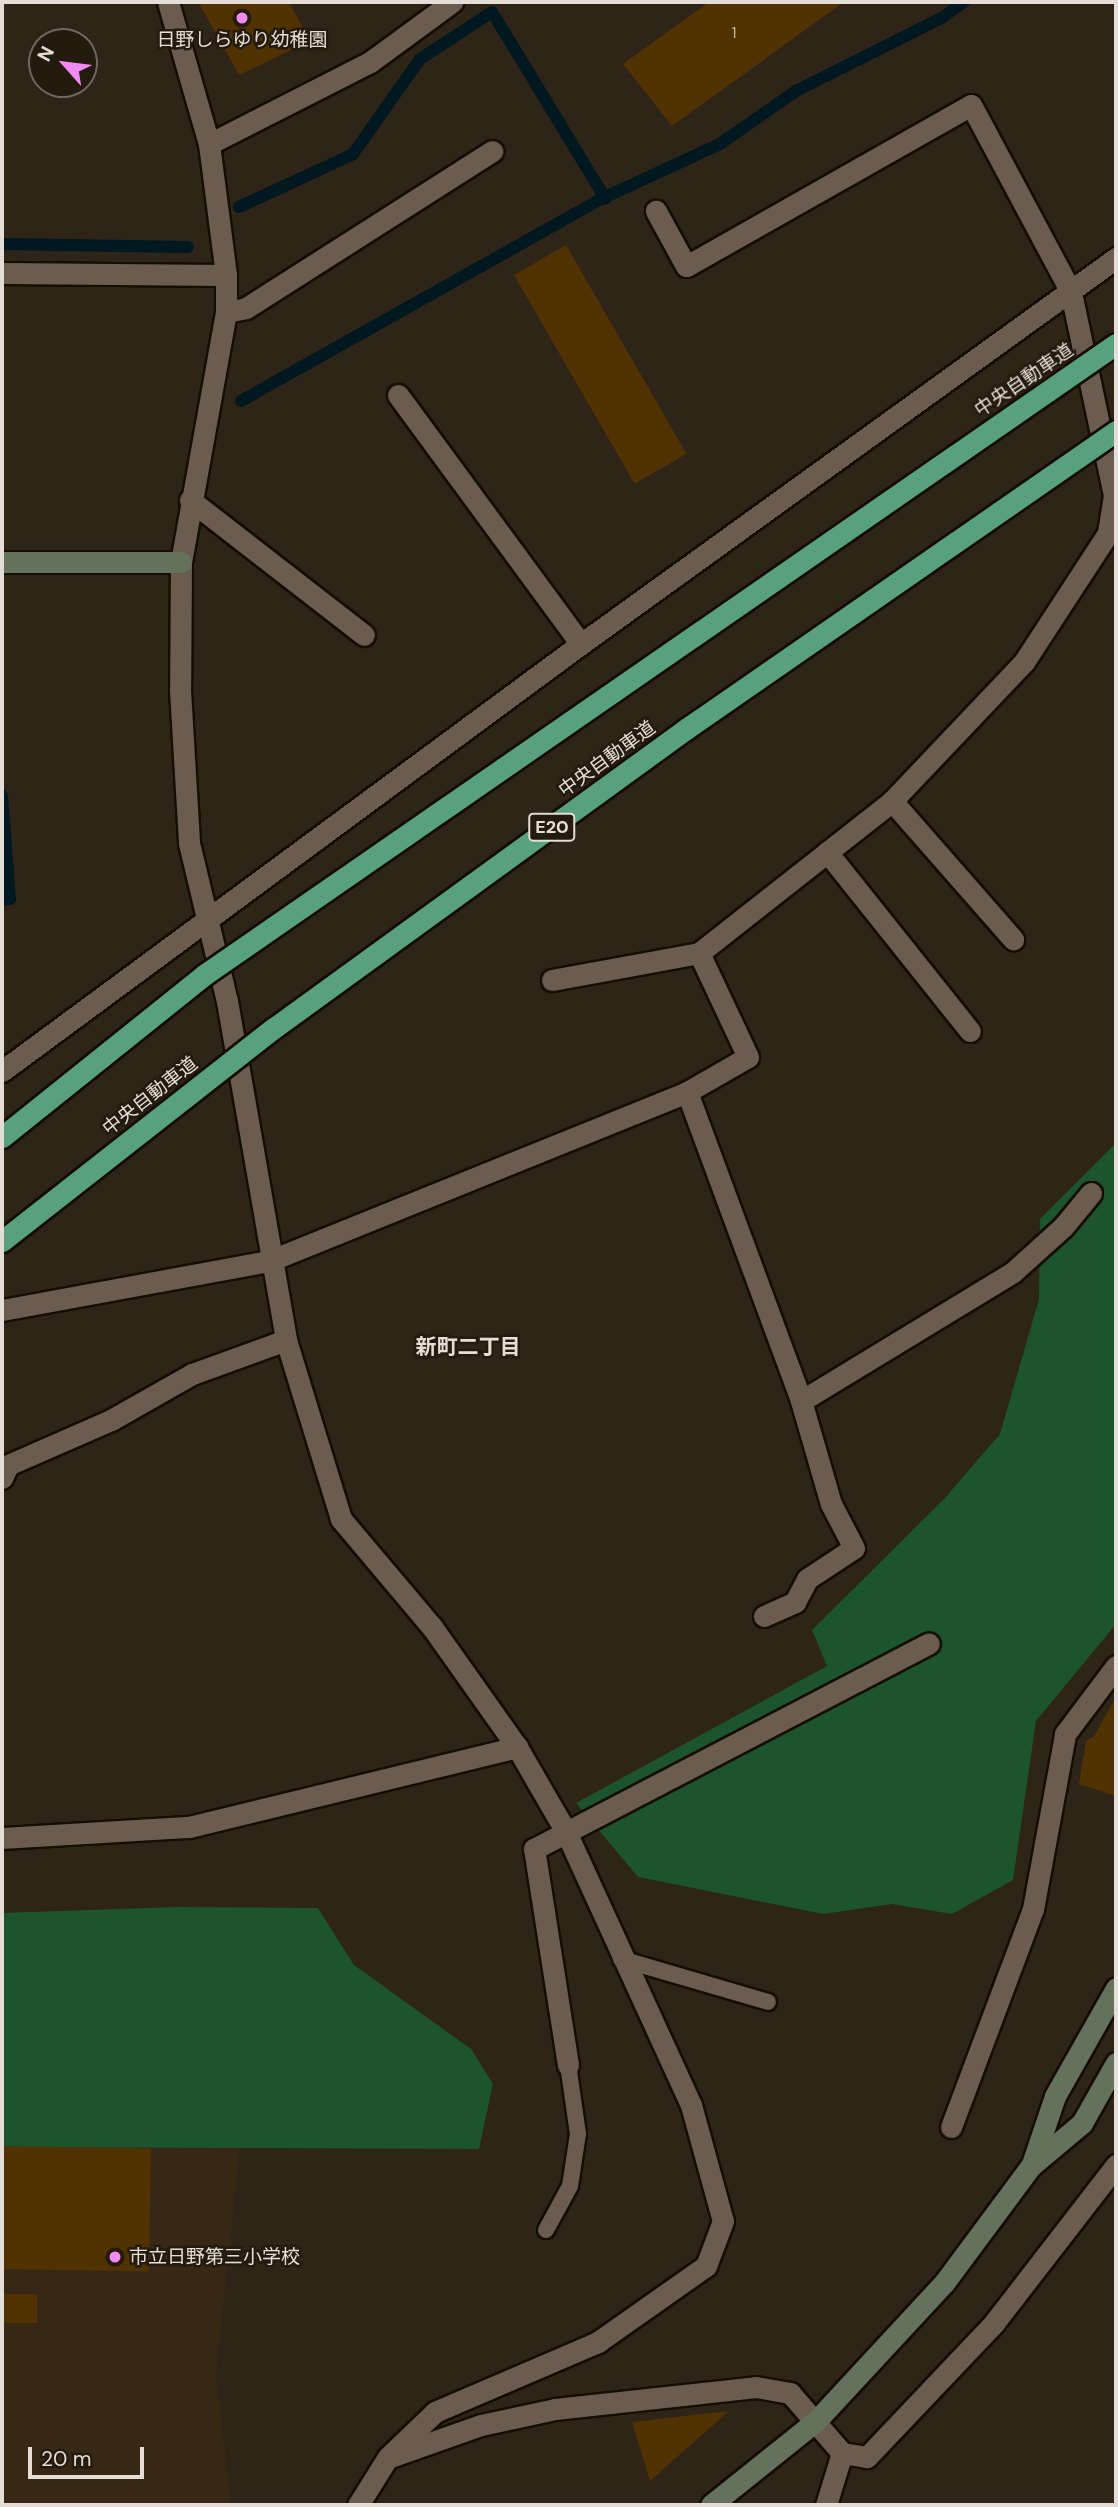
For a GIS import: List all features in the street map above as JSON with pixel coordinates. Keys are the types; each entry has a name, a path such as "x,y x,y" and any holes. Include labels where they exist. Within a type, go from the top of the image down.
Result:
{"highway":[{"name":"中央自動車道","path":"2,1137 204,975 1116,344"},
{"name":"中央自動車道","path":"2,1241 274,1028 686,729 1116,431"}],"street":[{"path":"168,2 209,144 226,275 226,312 190,500 181,562 185,792 189,844 205,923 227,1001 269,1261 286,1340 341,1519 432,1627 517,1747 566,1832 621,1959 691,2105 723,2221 706,2266 598,2342 435,2412 388,2457 358,2505"},
{"path":"209,144 370,62 452,2"},
{"path":"552,979 699,953 892,801 1024,663 1108,533 1114,495 1071,292 971,105 686,266 656,211"},
{"path":"226,312 246,308 492,151"},
{"path":"2,1072 582,643 1116,258"},
{"path":"2,273 226,275"},
{"path":"398,395 582,643"},
{"path":"190,500 364,635"},
{"path":"2,562 181,562"},
{"path":"892,801 1013,939"},
{"path":"827,852 970,1031"},
{"path":"2,1310 269,1261 687,1092 748,1057 699,953"},
{"path":"687,1092 801,1401 831,1504 854,1548 807,1578 794,1602 764,1616"},
{"path":"801,1401 1013,1272 1063,1227 1091,1193"},
{"path":"2,1478 8,1465 111,1420 192,1374 286,1340"},
{"path":"568,2065 534,1849 929,1643"},
{"path":"951,2127 1034,1909 1065,1734 1116,1666"},
{"path":"2,1838 189,1827 517,1747"},
{"path":"1031,2166 1055,2096 1116,1988"},
{"path":"711,2505 817,2420 944,2283 1031,2166 1082,2123 1116,2063"},
{"path":"388,2457 481,2425 648,2396 756,2387 790,2393 817,2420 842,2453 867,2457 906,2420 994,2323 1116,2165"},
{"path":"827,2505 842,2453"}],"lane":[{"path":"621,1959 768,2002"},
{"path":"546,2230 570,2186 578,2134 568,2065"}],"shaded area":[{"name":"市立日野第三小学校","path":"2,2129 241,2140 216,2373 231,2505 2,2505"}],"green space":[{"path":"1116,1143 1116,1624 1036,1721 1013,1880 952,1914 892,1904 823,1914 638,1877 576,1803 827,1666 812,1630 944,1499 1000,1434 1039,1299 1040,1219"},
{"path":"178,1907 318,1908 354,1965 471,2049 493,2084 479,2149 2,2147 2,1913"}],"building":[{"path":"198,2 289,2 310,41 239,75"},
{"path":"709,2 844,2 672,126 623,64"},
{"path":"566,245 686,454 635,484 514,275"},
{"path":"1116,1697 1116,1796 1079,1784 1086,1741 1094,1736"},
{"path":"2,2146 151,2149 149,2272 2,2269"},
{"path":"2,2294 37,2294 37,2323 2,2323"},
{"path":"729,2411 650,2481 632,2422"}],"waterway":[{"path":"241,401 601,199 720,144 796,91 943,17 964,2"},
{"path":"239,207 353,154 420,59 492,12 605,198"},
{"path":"2,244 188,247"},
{"path":"2,796 10,899 2,900"}],"place":[{"name":"日野しらゆり幼稚園","path":"242,18"},
{"name":"市立日野第三小学校","path":"115,2257"}],"district":[{"name":"新町二丁目","path":"468,1347"}]}
